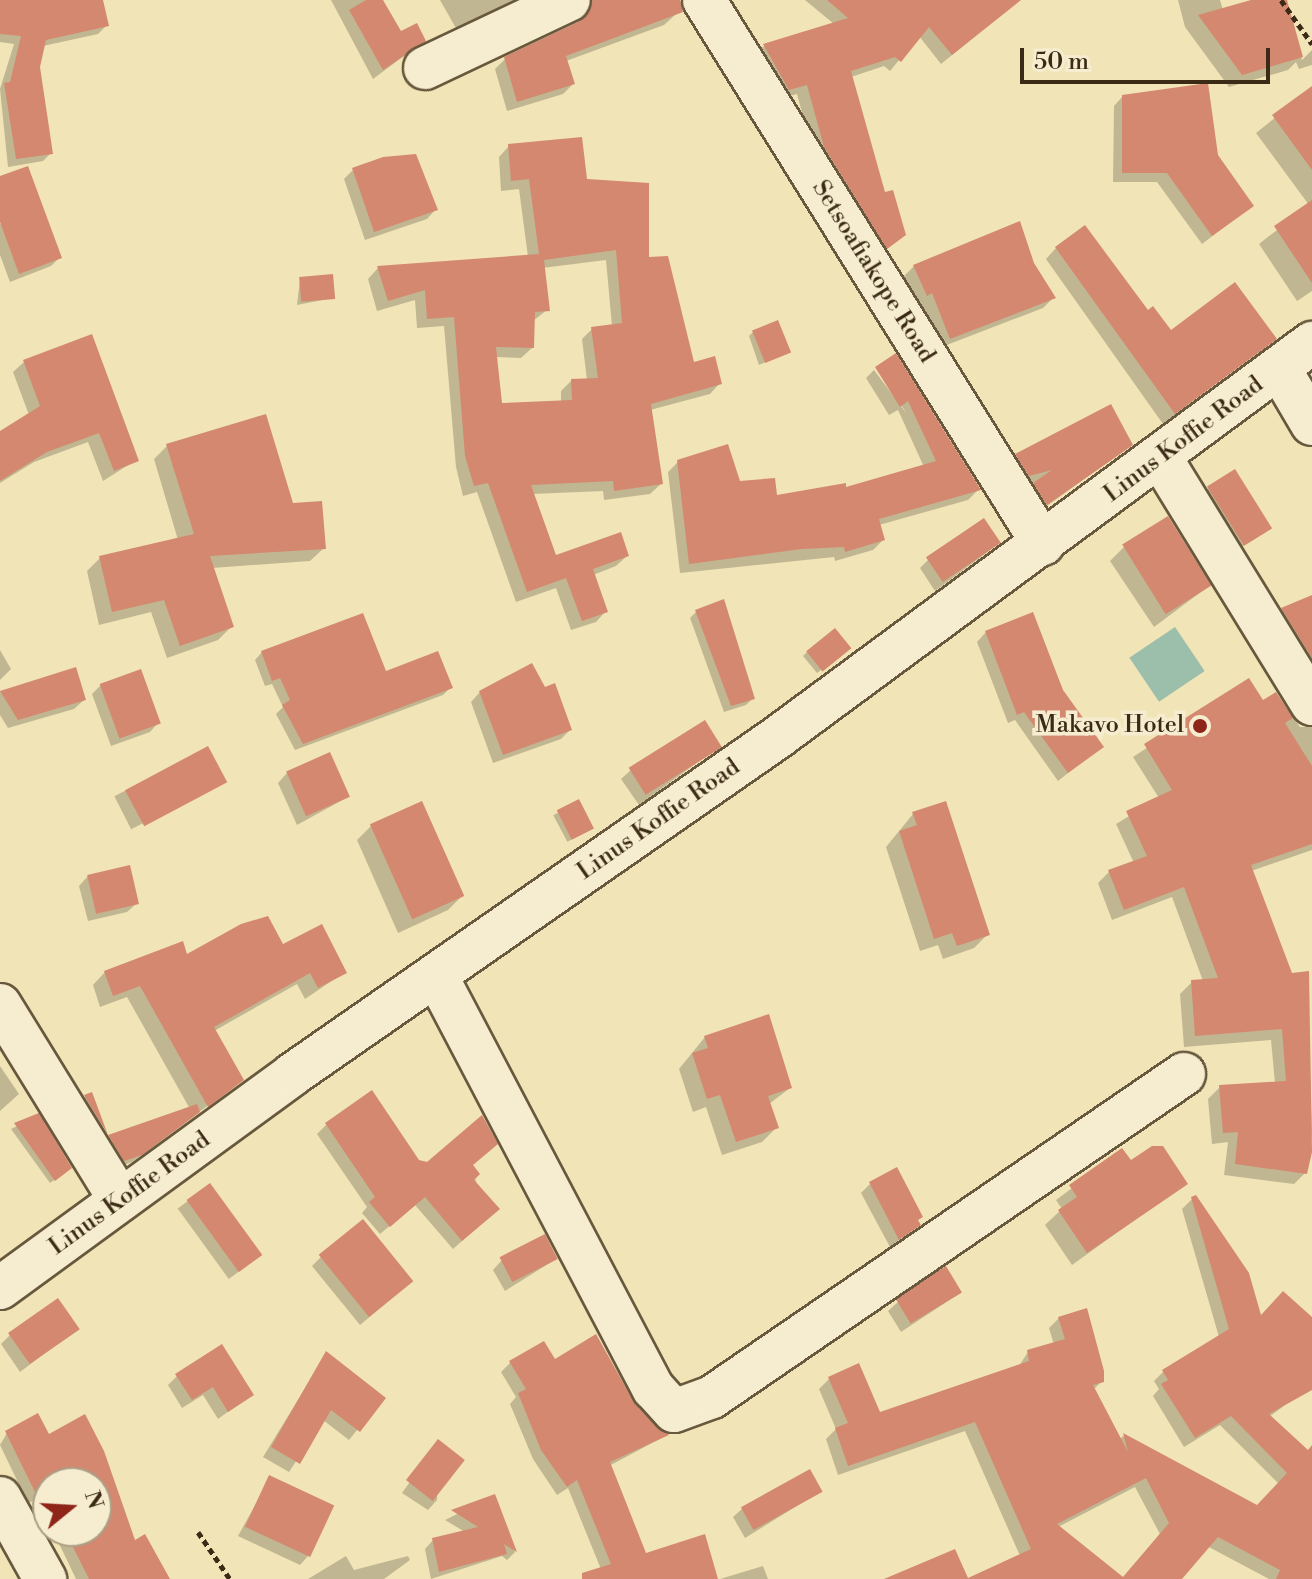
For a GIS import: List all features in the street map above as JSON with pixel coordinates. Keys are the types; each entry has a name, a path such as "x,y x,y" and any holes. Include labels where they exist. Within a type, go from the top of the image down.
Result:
{"street":[{"path":"425,68 569,0"},
{"name":"Setsoafiakope Road","path":"704,0 1043,544"},
{"name":"Linus Koffie Road","path":"0,1288 1043,544 1312,343"},
{"path":"1279,368 1312,424"},
{"path":"1160,457 1312,704"},
{"path":"436,975 653,1388 674,1411 712,1397 1184,1074"},
{"path":"0,1005 120,1200"},
{"path":"0,1498 45,1579"}],"path":[{"path":"1281,0 1312,44"},
{"path":"198,1532 230,1579"}],"shaded area":[{"path":"1175,627 1205,671 1159,702 1129,658"}],"building":[{"path":"0,0 103,0 109,26 46,40 40,67 53,154 16,159 4,83 10,82 21,36 0,34"},
{"path":"366,0 383,0 401,31 417,23 426,41 383,70 349,10"},
{"path":"593,0 680,0 683,12 566,56 575,84 517,102 504,57 580,21"},
{"path":"827,0 1021,0 952,55 929,27 901,62 895,57 851,71 885,192 893,190 906,235 887,249 824,147 807,85 789,90 763,44 848,18"},
{"path":"1251,0 1287,0 1303,57 1242,75 1198,15"},
{"path":"1208,83 1218,155 1254,206 1212,236 1167,173 1122,173 1122,95"},
{"path":"1312,86 1312,170 1272,115"},
{"path":"582,137 587,179 649,183 649,257 668,256 694,362 715,356 722,384 651,404 663,484 614,491 613,481 531,485 556,555 621,532 629,556 593,569 608,612 582,621 566,578 527,592 488,483 474,486 465,456 454,317 427,319 425,290 388,301 377,266 539,254 529,179 511,181 508,144","holes":["616,250 622,323 591,327 598,378 571,379 572,400 502,403 496,347 534,348 535,312 550,311 544,260"]},
{"path":"416,154 438,210 374,232 352,168 383,157"},
{"path":"28,166 62,258 19,274 0,222 0,176"},
{"path":"1312,200 1312,283 1274,226"},
{"path":"1020,221 1034,263 1056,298 950,339 932,293 927,296 913,265"},
{"path":"1085,225 1148,310 1153,306 1171,330 1235,282 1277,339 1175,414 1055,247"},
{"path":"333,274 335,299 301,302 299,277"},
{"path":"778,320 791,352 765,363 752,330"},
{"path":"92,334 139,461 114,471 99,433 47,452 0,481 0,431 40,406 23,360"},
{"path":"896,353 981,490 879,519 885,540 845,552 844,547 802,549 689,564 677,460 728,444 740,481 775,478 777,495 846,483 846,487 936,461 908,401 900,407 875,367"},
{"path":"1111,404 1133,445 1047,505 1033,483 1052,470 1029,476 1015,454"},
{"path":"266,414 293,503 322,501 326,549 210,556 234,627 180,646 164,600 112,612 99,556 194,534 166,444"},
{"path":"1235,469 1272,528 1244,546 1207,486"},
{"path":"1168,516 1211,586 1166,614 1122,545"},
{"path":"984,518 1001,543 943,582 926,557"},
{"path":"1312,595 1312,658 1281,608"},
{"path":"724,599 755,699 731,706 695,610"},
{"path":"1033,612 1063,690 1104,747 1068,773 1024,712 1017,715 985,631"},
{"path":"363,613 386,671 438,651 453,688 303,744 282,705 290,700 280,678 272,681 261,651"},
{"path":"835,628 851,648 823,671 806,651"},
{"path":"532,663 545,687 555,683 572,730 503,755 479,691"},
{"path":"76,667 86,700 18,720 0,691"},
{"path":"141,669 161,724 119,739 100,684"},
{"path":"1249,678 1263,700 1276,692 1293,718 1285,723 1312,766 1312,844 1251,865 1292,973 1309,971 1312,1152 1307,1174 1235,1164 1238,1132 1223,1133 1219,1085 1286,1081 1282,1029 1195,1036 1191,980 1218,978 1184,887 1124,910 1108,870 1147,856 1126,811 1172,790 1144,744"},
{"path":"705,720 722,747 646,795 629,768"},
{"path":"208,746 227,782 144,826 125,790"},
{"path":"330,752 350,797 306,816 286,772"},
{"path":"579,799 594,828 572,840 557,810"},
{"path":"422,801 464,896 412,919 370,824"},
{"path":"946,801 990,935 957,946 952,933 934,939 899,831 917,825 912,812"},
{"path":"130,865 139,904 96,914 87,875"},
{"path":"268,916 283,944 322,924 347,973 318,988 310,973 214,1027 244,1080 208,1107 140,986 113,996 104,971 183,941 187,954 241,924"},
{"path":"769,1014 792,1088 768,1096 779,1128 736,1142 720,1095 707,1099 692,1053 708,1048 704,1036"},
{"path":"372,1090 419,1160 427,1162 482,1115 498,1144 473,1165 480,1174 474,1180 500,1209 462,1241 425,1197 390,1227 369,1202 375,1197 325,1123"},
{"path":"92,1092 108,1134 84,1095"},
{"path":"197,1104 200,1112 142,1155 124,1161 108,1135"},
{"path":"39,1113 72,1168 55,1181 14,1123"},
{"path":"1152,1146 1163,1146 1188,1184 1087,1253 1058,1210 1077,1197 1069,1185 1122,1148 1131,1160"},
{"path":"897,1167 923,1217 918,1220 921,1225 899,1240 869,1182"},
{"path":"210,1183 262,1255 239,1272 187,1200"},
{"path":"1196,1195 1249,1273 1261,1315 1283,1291 1312,1317 1312,1390 1269,1414 1308,1450 1312,1445 1312,1579 1276,1579 1280,1570 1218,1537 1182,1579 884,1579 955,1549 968,1578 1031,1549 975,1422 848,1466 835,1428 848,1423 828,1377 859,1363 880,1412 1029,1361 1027,1350 1065,1339 1058,1317 1087,1308 1104,1371 1104,1382 1093,1385 1128,1452 1123,1433 1257,1505 1287,1473 1231,1416 1195,1438 1161,1384 1168,1380 1162,1370 1229,1329 1191,1197","holes":["1146,1478 1169,1523 1123,1577 1057,1524"]},
{"path":"363,1219 413,1281 369,1317 319,1255"},
{"path":"545,1234 558,1259 512,1282 500,1257"},
{"path":"946,1266 962,1293 911,1323 895,1297"},
{"path":"58,1298 80,1329 30,1364 8,1333"},
{"path":"596,1334 635,1404 669,1435 610,1462 646,1553 705,1534 718,1579 582,1579 582,1573 611,1564 577,1480 567,1487 541,1450 518,1393 526,1389 509,1361 544,1341 555,1359"},
{"path":"222,1344 254,1395 228,1412 213,1387 192,1400 175,1374"},
{"path":"326,1351 386,1398 360,1432 331,1410 300,1464 271,1447"},
{"path":"38,1413 49,1434 85,1414 110,1467 32,1467 32,1486 5,1431"},
{"path":"438,1439 465,1460 433,1501 406,1480"},
{"path":"810,1469 823,1492 754,1530 741,1507"},
{"path":"112,1474 135,1540 145,1534 170,1579 89,1579 73,1547 112,1547"},
{"path":"269,1475 334,1505 310,1557 245,1527"},
{"path":"495,1494 517,1552 504,1544 507,1554 439,1572 432,1538 478,1527 451,1510"}],"place":[{"name":"Makavo Hotel","path":"1200,726"}]}
